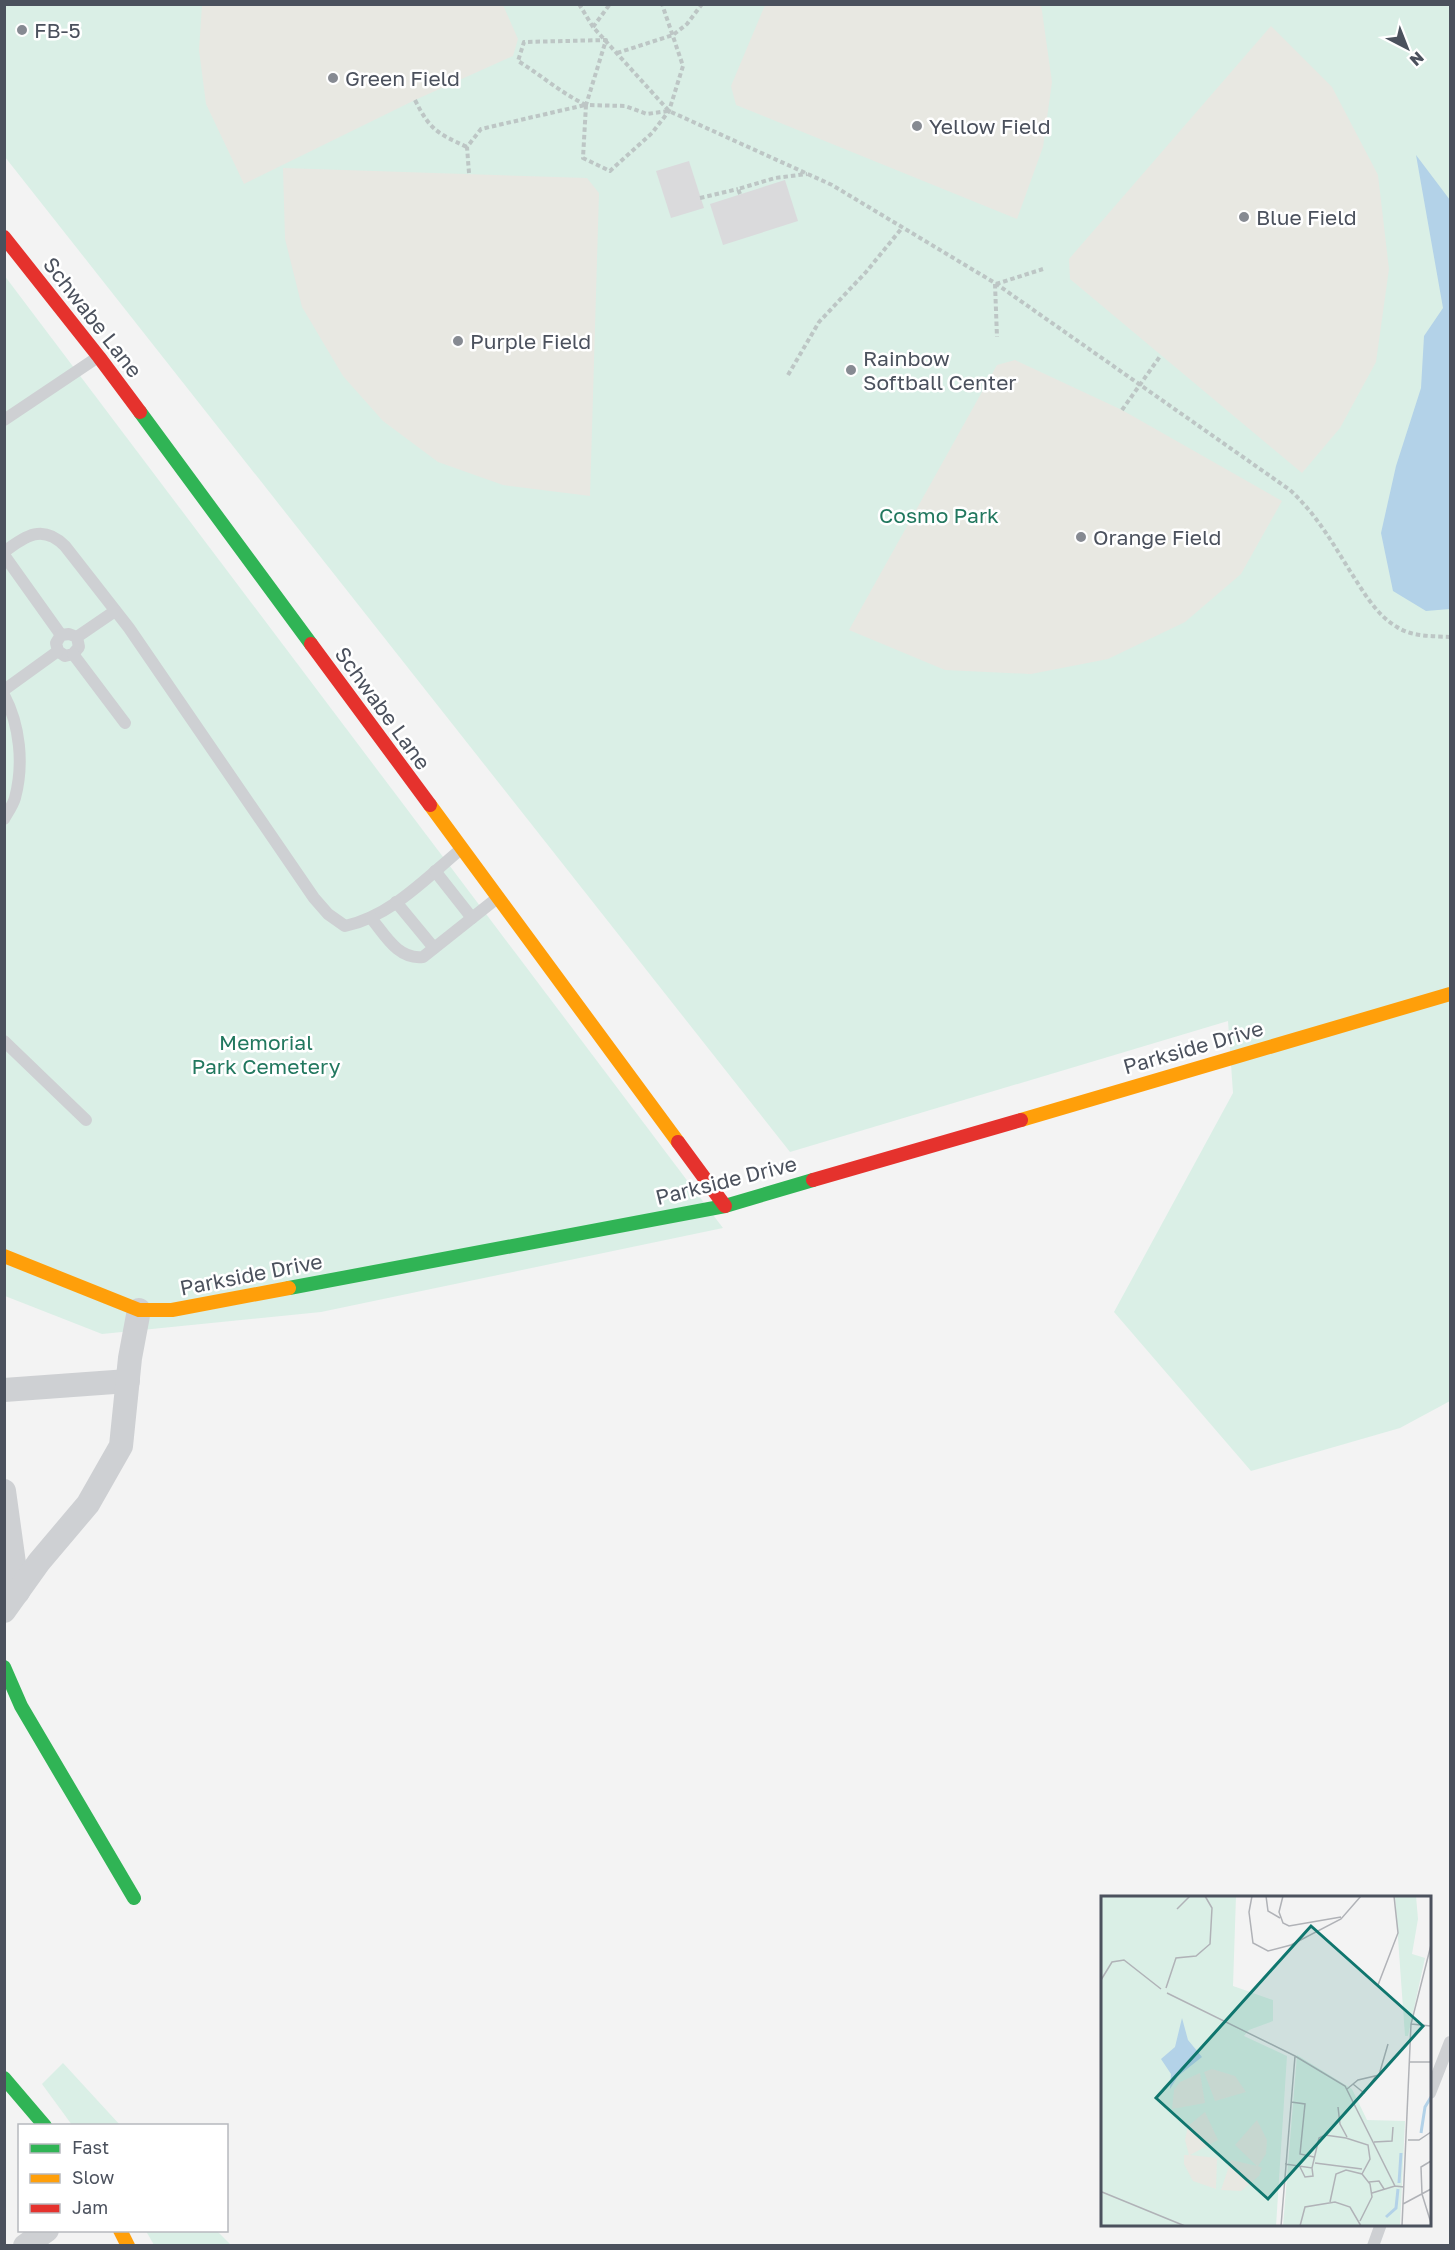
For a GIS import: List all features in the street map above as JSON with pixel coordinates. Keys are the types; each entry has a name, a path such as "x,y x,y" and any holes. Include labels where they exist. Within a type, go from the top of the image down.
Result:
{"street":[{"name":"Schwabe Lane","path":"4,237 99,357 725,1206"},
{"name":"Parkside Drive","path":"4,1256 140,1310 172,1310 725,1206 1450,994"},
{"path":"11,1602 39,1562 88,1504 121,1446 128,1381 140,1310"},
{"path":"4,1390 128,1381"},
{"path":"4,1491 11,1602"},
{"path":"4,1667 21,1706 134,1898"},
{"path":"4,2078 43,2124"},
{"path":"25,2246 44,2232"},
{"path":"121,2232 128,2246"}],"lane":[{"path":"4,420 99,357"},
{"path":"61,635 4,554 18,542 37,533 56,536 116,611 315,898 328,914 345,926 384,912 462,849"},
{"path":"77,637 116,611"},
{"path":"61,635 69,634 77,637"},
{"path":"61,635 56,643 58,651 65,656 73,654 80,647 77,637"},
{"path":"4,690 58,651"},
{"path":"73,654 125,723"},
{"path":"4,695 11,707 19,737 19,758 15,799 4,819"},
{"path":"435,871 472,918"},
{"path":"371,918 399,951 411,958 423,957 497,898"},
{"path":"396,903 434,948"},
{"path":"4,1041 86,1120"},
{"path":"1431,2090 1450,2042"},
{"path":"1373,2246 1380,2226"}],"path":[{"path":"579,4 593,27 669,111 832,185 995,284 1290,490 1308,506 1369,600 1384,618 1398,628 1418,635 1450,638"},
{"path":"593,27 610,4"},
{"path":"606,40 586,105 583,158 610,171 652,133 669,111 683,66 662,4"},
{"path":"616,53 672,35 687,24 702,4"},
{"path":"586,105 565,95 542,76 518,61 524,42 606,40"},
{"path":"415,100 429,126 444,137 467,147"},
{"path":"469,173 467,147 482,129 586,105 625,106 647,114 669,111"},
{"path":"700,198 739,191 775,178 808,174"},
{"path":"788,375 819,322 866,273 902,228"},
{"path":"995,284 1043,270"},
{"path":"995,284 996,337"},
{"path":"1122,410 1161,355"}],"green space":[{"name":"Cosmo Park","path":"5,5 1450,5 1450,1401 1400,1428 1251,1471 1114,1312 1233,1093 1228,1021 790,1152 5,157"},
{"name":"Memorial Park Cemetery","path":"4,275 723,1228 321,1312 102,1334 5,1296"},
{"path":"63,2063 119,2124 71,2124 42,2084"},
{"path":"147,2232 218,2232 231,2245 154,2245"}],"sand":[{"name":"Yellow Field","path":"1041,4 1052,82 1043,147 1017,219 736,105 731,86 765,5"},
{"name":"Green Field","path":"202,5 503,5 518,39 513,56 415,100 244,184 206,104 199,50"},
{"name":"Blue Field","path":"1271,26 1332,87 1378,175 1389,269 1376,362 1340,428 1302,473 1070,279 1069,259"},
{"name":"Purple Field","path":"283,168 587,178 599,193 590,496 503,485 438,462 383,421 343,376 302,307 285,239"},
{"name":"Orange Field","path":"1015,360 1122,410 1282,501 1241,574 1185,622 1108,659 1031,674 945,670 849,630 997,365"}],"water":[{"path":"1416,155 1450,200 1450,609 1426,611 1393,591 1381,533 1396,466 1421,388 1424,336 1443,308"}],"building":[{"path":"689,161 704,208 671,218 656,171"},
{"path":"785,180 798,221 723,245 710,204"}],"traffic: fast":[{"path":"140,412 311,644"},
{"path":"289,1288 725,1206 813,1180"},
{"path":"4,1667 21,1706 134,1898"},
{"path":"4,2078 43,2124"}],"traffic: slow":[{"path":"430,805 678,1142"},
{"path":"1021,1120 1450,994"},
{"path":"4,1256 139,1310 172,1310 289,1288"},
{"path":"121,2232 128,2246"}],"traffic: jam":[{"path":"4,237 140,412"},
{"path":"311,644 430,805"},
{"path":"813,1180 1021,1120"},
{"path":"678,1142 725,1206"}],"place":[{"name":"FB-5","path":"22,30"},
{"name":"Green Field","path":"333,78"},
{"name":"Yellow Field","path":"917,126"},
{"name":"Blue Field","path":"1244,217"},
{"name":"Purple Field","path":"458,341"},
{"name":"Rainbow Softball Center","path":"851,370"},
{"name":"Orange Field","path":"1081,537"}]}
